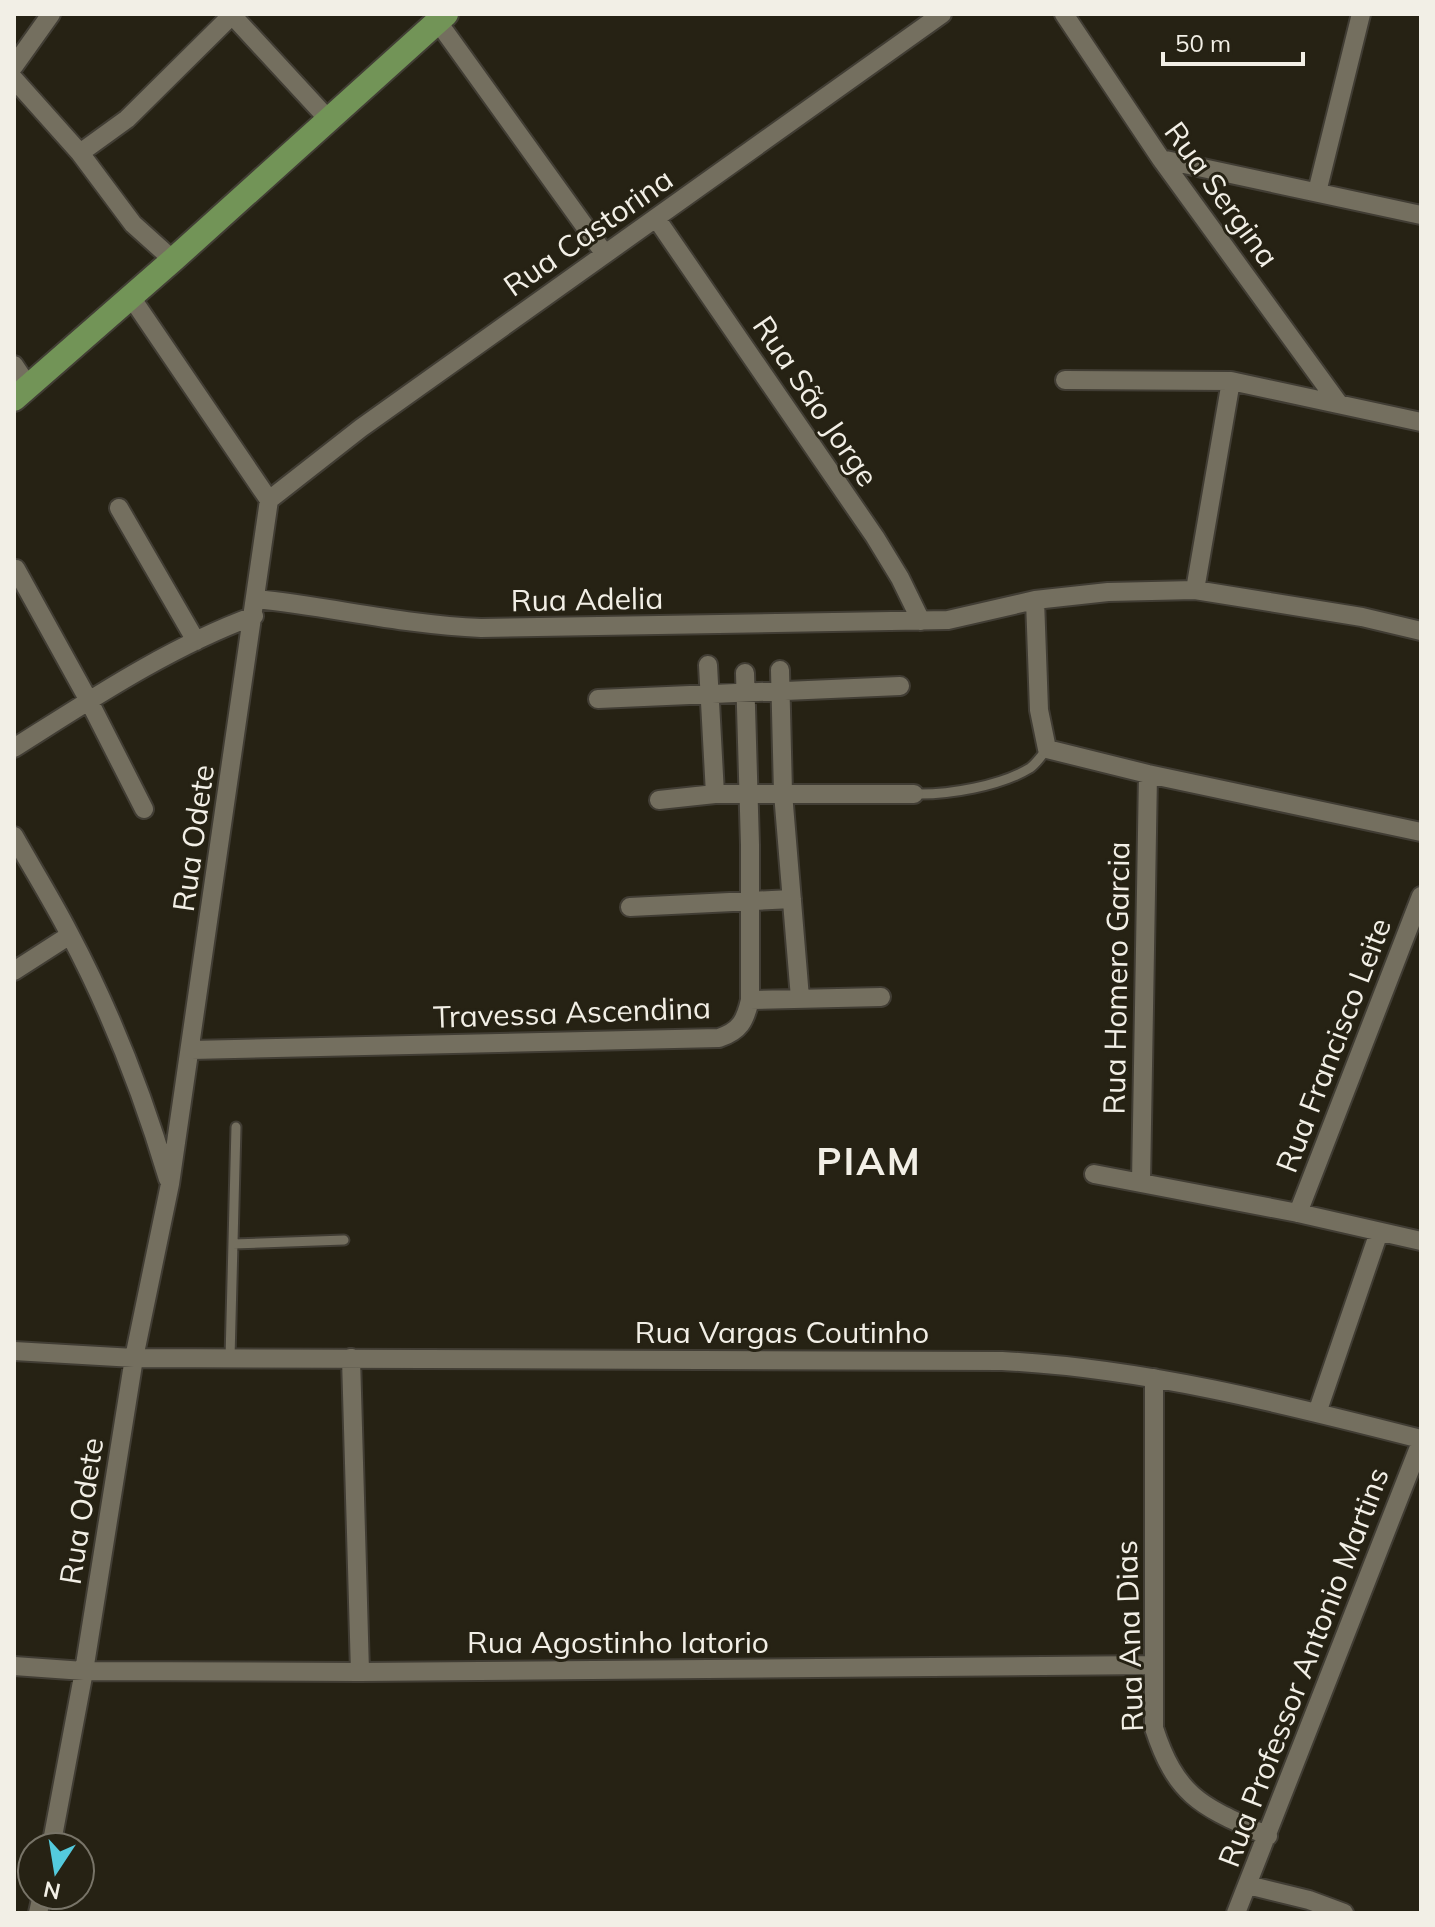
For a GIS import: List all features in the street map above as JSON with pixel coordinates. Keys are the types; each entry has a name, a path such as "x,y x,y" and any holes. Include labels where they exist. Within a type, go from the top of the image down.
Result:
{"main road":[{"path":"21,392 442,18"}],"street":[{"path":"14,66 51,14"},
{"name":"Rua Castorina","path":"269,500 361,428 942,14"},
{"name":"Rua Sergina","path":"1064,14 1161,159 1339,404"},
{"path":"1317,192 1361,14"},
{"path":"80,153 127,119 232,15 328,119"},
{"path":"442,18 604,253"},
{"path":"14,79 80,153 133,224 173,260"},
{"path":"1161,159 1421,215"},
{"name":"Rua São Jorge","path":"656,218 875,537 921,621"},
{"path":"131,297 269,500"},
{"path":"14,365 21,392"},
{"path":"1065,380 1231,381 1421,422"},
{"path":"1195,590 1231,381"},
{"name":"Rua Odete","path":"54,1831 84,1671 134,1358 170,1184 269,500"},
{"path":"119,508 196,641"},
{"path":"16,569 144,809"},
{"name":"Rua Adelia","path":"255,608 345,610 434,626 481,628 921,621 948,620 1035,600 1108,592 1195,590 1362,617 1421,631"},
{"path":"1035,600 1039,710 1052,752 1421,832"},
{"path":"14,748 89,701 255,608"},
{"path":"708,665 715,794"},
{"path":"780,670 783,793 800,998"},
{"name":"Travessa Ascendina","path":"191,1050 719,1038 734,1033 745,1021 750,1000 745,673"},
{"path":"598,699 900,686"},
{"name":"Rua Homero Garcia","path":"1141,1183 1148,774"},
{"path":"659,800 715,794 914,794"},
{"name":"Rua Odete","path":"14,836 70,935 120,1042 170,1184"},
{"name":"Rua Francisco Leite","path":"1298,1213 1421,896"},
{"path":"630,907 792,899"},
{"path":"14,971 70,935"},
{"path":"750,1000 881,997"},
{"path":"1094,1174 1298,1213 1421,1241"},
{"path":"1317,1413 1379,1232"},
{"name":"Rua Vargas Coutinho","path":"14,1351 134,1358 1002,1361 1060,1364 1154,1378 1317,1413 1421,1440"},
{"path":"351,1358 360,1672"},
{"name":"Rua Ana Dias","path":"1154,1378 1154,1728 1163,1756 1181,1786 1212,1811 1268,1836"},
{"name":"Rua Professor Antonio Martins","path":"1236,1913 1421,1440"},
{"name":"Rua Agostinho Iatorio","path":"14,1666 84,1671 360,1672 1152,1665"},
{"path":"1248,1885 1309,1900 1344,1913"}],"lane":[{"path":"914,794 935,795 993,783 1031,767 1052,752"},
{"path":"230,1358 236,1127"},
{"path":"233,1244 344,1240"}],"district":[{"name":"PIAM","path":"869,1161"}]}
